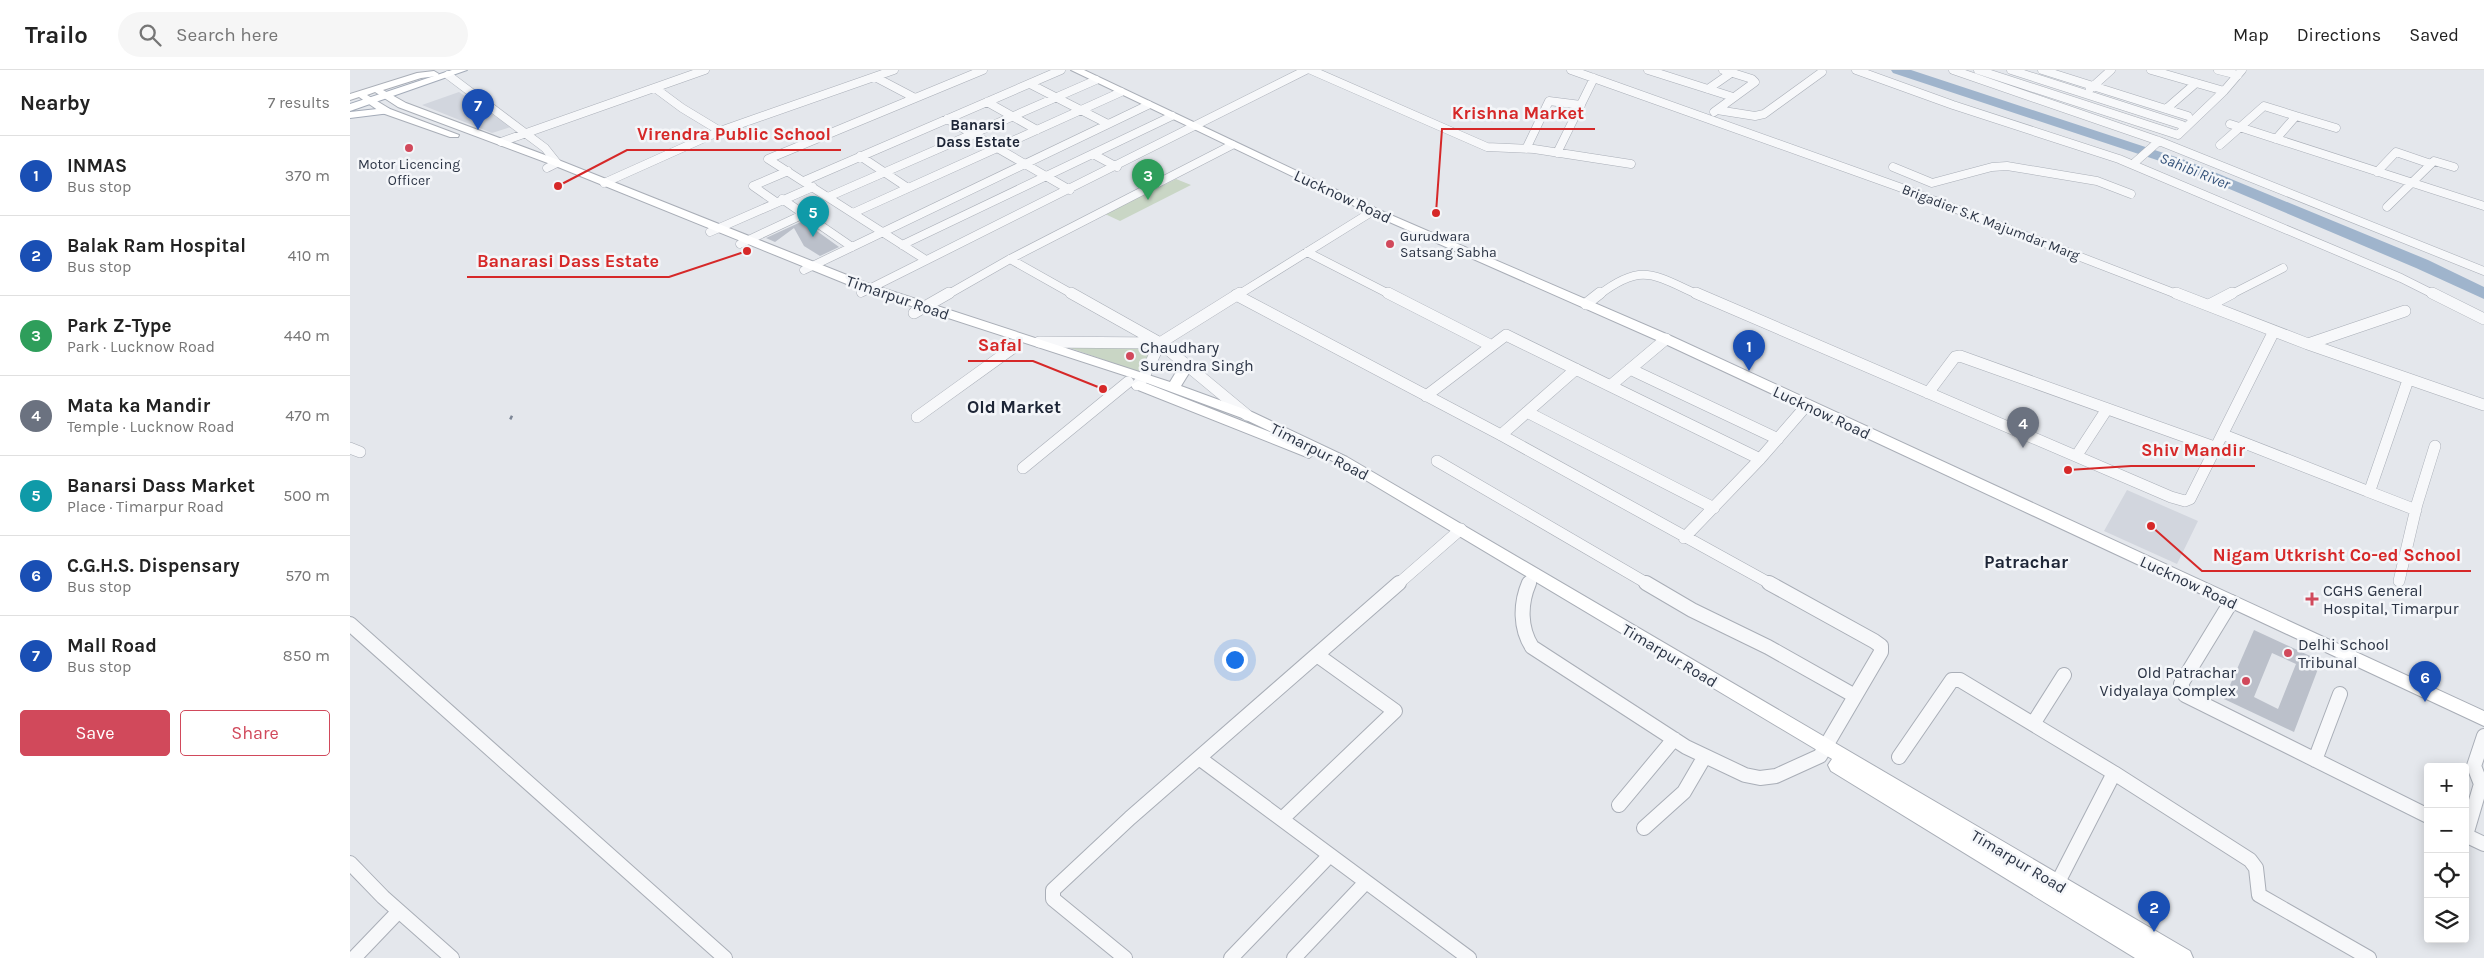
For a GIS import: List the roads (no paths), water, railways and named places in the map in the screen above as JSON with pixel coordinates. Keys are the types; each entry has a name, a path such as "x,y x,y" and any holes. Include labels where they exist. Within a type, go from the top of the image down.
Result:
{"main road":[{"path":"350,108 383,94 446,72 462,70"},
{"path":"402,105 410,95 433,77"},
{"path":"350,102 367,100"},
{"path":"350,115 386,112"}],"street":[{"path":"501,142 705,70"},
{"path":"600,184 720,131 894,70"},
{"path":"926,260 769,158 984,70"},
{"path":"804,181 1061,70"},
{"name":"Lucknow Road","path":"1076,70 1373,211 1666,339 2484,719"},
{"path":"866,291 1117,167 1306,70"},
{"path":"1311,70 1478,145 1495,148 1526,149 1631,164"},
{"name":"Brigadier S.K. Majumdar Marg","path":"1571,70 1899,187 2308,344 2484,405"},
{"path":"1648,70 1733,97"},
{"path":"1706,118 1755,82 1752,79 1723,70"},
{"path":"1856,70 1953,105 2136,161 2401,278 2484,319"},
{"path":"1953,70 2158,142 2484,270"},
{"path":"1978,70 2178,135 2240,73"},
{"path":"2011,70 2182,125"},
{"path":"2075,101 2111,70"},
{"path":"2151,70 2224,91"},
{"path":"2218,70 2240,73"},
{"path":"2047,71 2073,76 2093,86 2188,116"},
{"path":"446,72 545,148 552,165"},
{"path":"1717,110 1755,116 1764,114 1822,72"},
{"path":"1708,89 1731,73"},
{"path":"350,97 420,75 433,77"},
{"path":"875,77 915,98"},
{"path":"1557,153 1594,78"},
{"path":"828,197 1096,80"},
{"path":"2166,109 2196,83"},
{"path":"1030,84 1108,124"},
{"path":"655,88 682,108 720,131"},
{"path":"853,213 1121,92"},
{"name":"Timarpur Road","path":"383,94 402,105 501,142 552,165 866,291 1017,345 1136,381 1173,388 1247,415 1342,460 1457,533 1823,751 2183,958"},
{"name":"Timarpur Road","path":"367,100 386,112 552,165"},
{"path":"1526,149 1549,101 1581,105"},
{"path":"987,102 1037,130"},
{"path":"808,268 1148,105"},
{"path":"2220,145 2238,127 2264,106 2336,128"},
{"path":"902,246 1172,116"},
{"path":"2276,139 2296,116"},
{"path":"947,119 1070,190"},
{"path":"2230,124 2484,206"},
{"path":"2136,161 2158,142"},
{"path":"919,310 1010,259 1232,145"},
{"path":"2377,172 2396,152 2431,164"},
{"path":"1093,154 1117,167"},
{"path":"860,156 908,188"},
{"path":"2388,207 2435,160 2454,167"},
{"path":"1893,167 1932,182 2000,166 2097,181 2130,194"},
{"path":"788,171 753,186 804,214 852,247"},
{"path":"1899,187 1910,175"},
{"path":"715,230 813,187"},
{"path":"1023,468 1136,381 1160,343 1373,211"},
{"path":"744,242 804,214"},
{"path":"1307,252 1490,344"},
{"path":"1010,259 1160,343 1247,415"},
{"path":"2209,305 2283,268"},
{"path":"1586,304 1622,280 1641,272 1651,274 2171,497 2186,500 2190,499 2224,435 2274,331"},
{"path":"1236,296 1501,436 1880,646 1879,658 1823,751 1776,776 1760,778 1745,775 1674,739 1532,647 1523,633 1521,624 1532,578"},
{"name":"Timarpur Road","path":"919,310 1039,342 1136,381 1316,456 1457,533"},
{"path":"2308,344 2405,311"},
{"path":"1426,396 1503,335 1760,459"},
{"path":"1610,386 1666,339"},
{"path":"1039,342 1160,343"},
{"path":"917,417 1017,345"},
{"path":"1928,393 1955,356 1960,356 2217,448"},
{"path":"1173,388 1186,365"},
{"path":"1501,436 1576,369"},
{"path":"1630,369 1778,439"},
{"path":"2367,491 2370,490 2408,380"},
{"path":"1684,538 1760,459 1807,405"},
{"path":"2077,456 2107,409"},
{"path":"1527,412 1714,508"},
{"path":"2224,435 2416,510"},
{"path":"2399,581 2416,510 2435,446"},
{"path":"1437,461 1692,610 1768,646 1855,696"},
{"path":"1125,958 1053,899 1053,890 1199,758 1457,533"},
{"path":"2230,602 2181,684 2181,690 2193,699 2424,814"},
{"path":"350,624 725,958"},
{"path":"1282,819 1395,712 1317,654"},
{"path":"2033,724 2064,675"},
{"path":"1899,757 1955,678 2114,773 2250,860 2256,868 2257,890 2263,899 2369,958"},
{"path":"2315,760 2340,694"},
{"path":"2469,825 2482,784 2474,766 2484,736"},
{"path":"1619,805 1674,739"},
{"name":"Timarpur Road","path":"1823,751 2154,958"},
{"path":"1644,828 1684,792 1705,756"},
{"path":"1199,758 1469,958"},
{"path":"2057,884 2114,773"},
{"path":"2469,836 2484,844"},
{"path":"1231,958 1330,855"},
{"path":"350,864 452,958"},
{"path":"1294,958 1366,882"},
{"path":"354,958 399,911"}],"waterway":[{"name":"Sahibi River","path":"1898,70 2180,163 2422,264 2484,294"}],"railway":[{"path":"510,417 514,419"}],"place":[{"name":"Mall Road","path":"478,130"},
{"name":"Motor Licencing Officer","path":"409,148"},
{"name":"Virendra Public School","path":"558,186"},
{"name":"Park Z-Type","path":"1148,200"},
{"name":"Krishna Market","path":"1436,213"},
{"name":"Banarsi Dass Market","path":"813,237"},
{"name":"Gurudwara Satsang Sabha","path":"1390,244"},
{"name":"Banarasi Dass Estate","path":"747,251"},
{"name":"Chaudhary Surendra Singh","path":"1130,356"},
{"name":"INMAS","path":"1749,371"},
{"name":"Safal","path":"1103,389"},
{"name":"Mata ka Mandir","path":"2023,448"},
{"name":"Shiv Mandir","path":"2068,470"},
{"name":"Nigam Utkrisht Co-ed School","path":"2151,526"},
{"name":"CGHS General Hospital, Timarpur","path":"2312,599"},
{"name":"Delhi School Tribunal","path":"2288,653"},
{"name":"Old Patrachar Vidyalaya Complex","path":"2246,681"},
{"name":"C.G.H.S. Dispensary","path":"2425,702"},
{"name":"Balak Ram Hospital","path":"2154,932"}],"district":[{"name":"Banarsi Dass Estate","path":"978,134"},
{"name":"Old Market","path":"1014,407"},
{"name":"Patrachar","path":"2026,562"}]}
